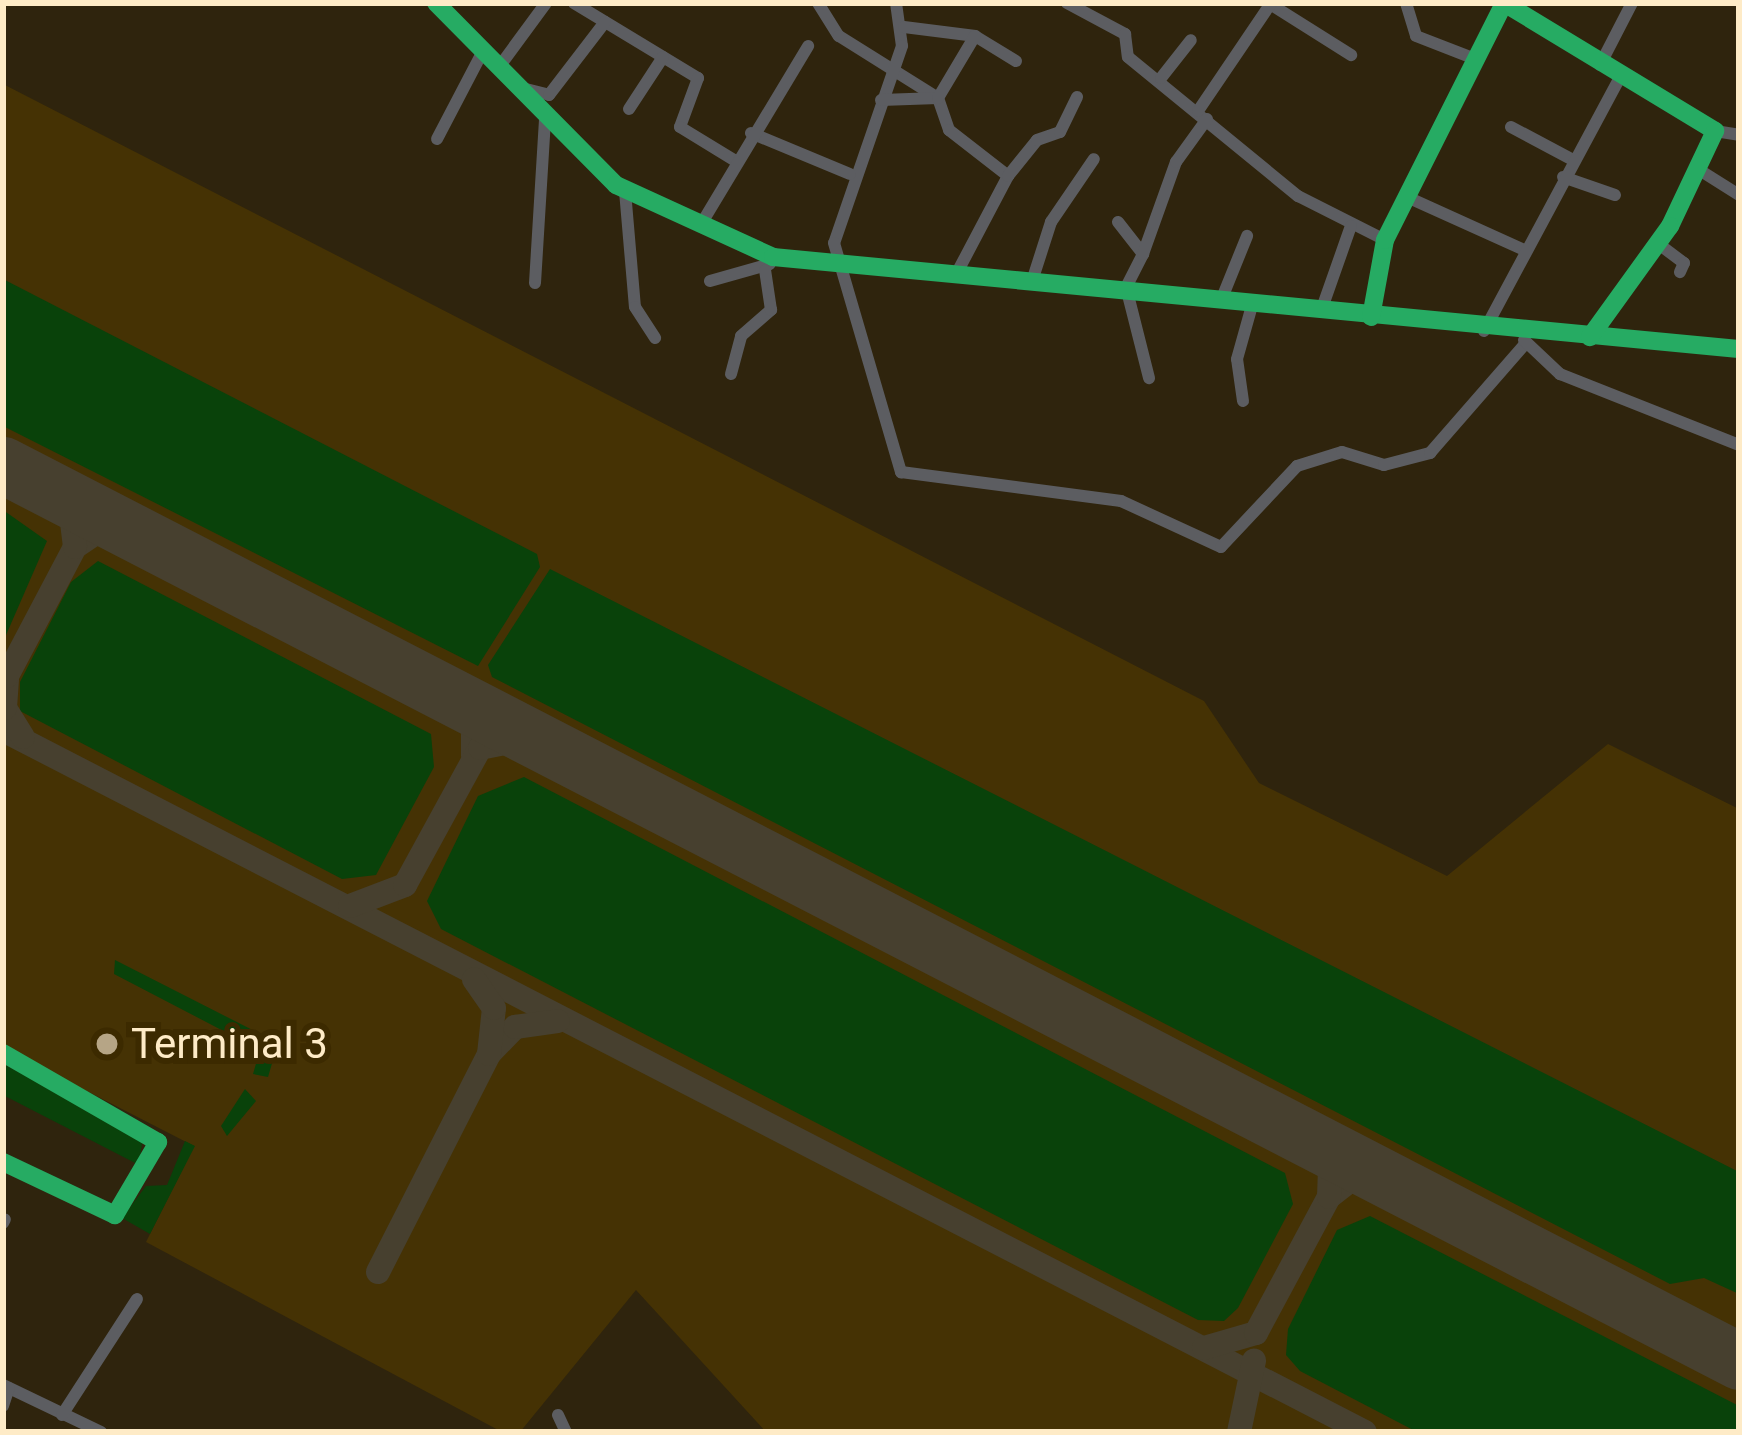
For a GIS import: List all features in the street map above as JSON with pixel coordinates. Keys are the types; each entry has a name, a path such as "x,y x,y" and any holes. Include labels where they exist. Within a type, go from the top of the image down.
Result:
{"street":[{"path":"436,3 545,118 625,191 769,263"},
{"path":"499,67 546,3"},
{"path":"574,3 701,84 680,127 734,160"},
{"path":"818,3 839,36 938,98 949,130 1008,176"},
{"path":"896,3 904,27 850,174 840,260 901,472 1121,501 1221,547 1297,466 1342,452 1384,465 1430,453 1454,417 1483,405 1523,339"},
{"path":"1067,3 1125,34 1126,56 1351,226 1385,240"},
{"path":"1406,3 1416,36 1478,60"},
{"path":"1371,317 1385,240 1504,3 1619,77 1715,131 1739,135"},
{"path":"1600,65 1632,3"},
{"path":"1149,378 1126,287 1176,162 1270,4 1351,55"},
{"path":"515,86 549,95 605,22"},
{"path":"904,27 975,36 1016,61"},
{"path":"938,98 975,36"},
{"path":"1161,78 1191,40"},
{"path":"700,226 734,160 808,46"},
{"path":"436,139 483,51"},
{"path":"629,109 663,57"},
{"path":"1484,332 1522,249 1619,77"},
{"path":"958,269 1008,176 1037,140 1060,131 1077,97"},
{"path":"880,100 938,98"},
{"path":"535,284 545,118"},
{"path":"1511,128 1574,160"},
{"path":"1590,337 1701,171 1715,131"},
{"path":"751,133 850,174"},
{"path":"1034,275 1044,236 1094,159"},
{"path":"1701,171 1739,195"},
{"path":"1563,177 1615,195"},
{"path":"625,191 632,292 655,338"},
{"path":"1407,197 1522,249"},
{"path":"1118,222 1143,254"},
{"path":"1321,311 1351,226"},
{"path":"1222,298 1246,236"},
{"path":"1656,242 1682,260 1680,272"},
{"path":"710,281 769,263 840,260 1034,275 1523,339 1590,337 1739,349"},
{"path":"731,374 741,336 771,310 769,263"},
{"path":"1244,401 1237,359 1253,302"},
{"path":"1523,339 1571,379 1739,445"},
{"path":"3,1053 158,1142 115,1215 3,1162"},
{"path":"62,1415 137,1299"},
{"path":"3,1406 6,1386 100,1432"},
{"path":"558,1415 566,1432"}],"shaded area":[{"path":"3,84 1204,701 1259,783 1447,876 1608,744 1739,809 1739,1432 766,1432 636,1290 520,1432 502,1432 146,1242 194,1146 3,1048"}],"green space":[{"path":"3,279 537,554 540,567 478,666 3,426"},
{"path":"3,510 47,541 3,642"},
{"path":"98,561 431,734 434,767 376,875 342,879 20,711 20,682 71,582"},
{"path":"550,569 1739,1172 1739,1294 1704,1278 1670,1284 492,677 488,665"},
{"path":"524,777 1285,1173 1293,1204 1238,1308 1224,1321 1198,1320 441,929 427,901 478,796"},
{"path":"115,960 278,1043 268,1077 253,1074 260,1050 114,974"},
{"path":"3,1064 143,1136 139,1165 3,1095"},
{"path":"245,1089 256,1101 227,1136 221,1126"},
{"path":"185,1141 195,1146 150,1234 122,1218 146,1186 167,1185"},
{"path":"1370,1216 1739,1406 1739,1432 1417,1432 1300,1371 1286,1355 1288,1329 1337,1230"}],"taxiway":[{"path":"23,737 5,708 7,676 75,547 71,513 52,491"},
{"path":"75,547 99,531 131,531"},
{"path":"447,695 473,726 473,756"},
{"path":"3,730 1365,1432"},
{"path":"350,906 405,885 480,748 530,738"},
{"path":"378,1272 489,1054 494,1008 474,979"},
{"path":"491,1052 515,1027 558,1021"},
{"path":"1204,1348 1256,1333 1329,1197 1330,1167 1301,1135"},
{"path":"1329,1197 1351,1180 1385,1179"},
{"path":"1239,1432 1254,1361"}],"runway":[{"path":"3,465 1739,1361"}],"cycle path":[{"path":"436,3 616,185 773,257 1739,349"},
{"path":"1371,317 1385,240 1504,3 1715,131 1670,226 1590,337"},
{"path":"3,1053 158,1142 115,1215 3,1162"}],"place":[{"name":"Terminal 3","path":"107,1044"}]}
